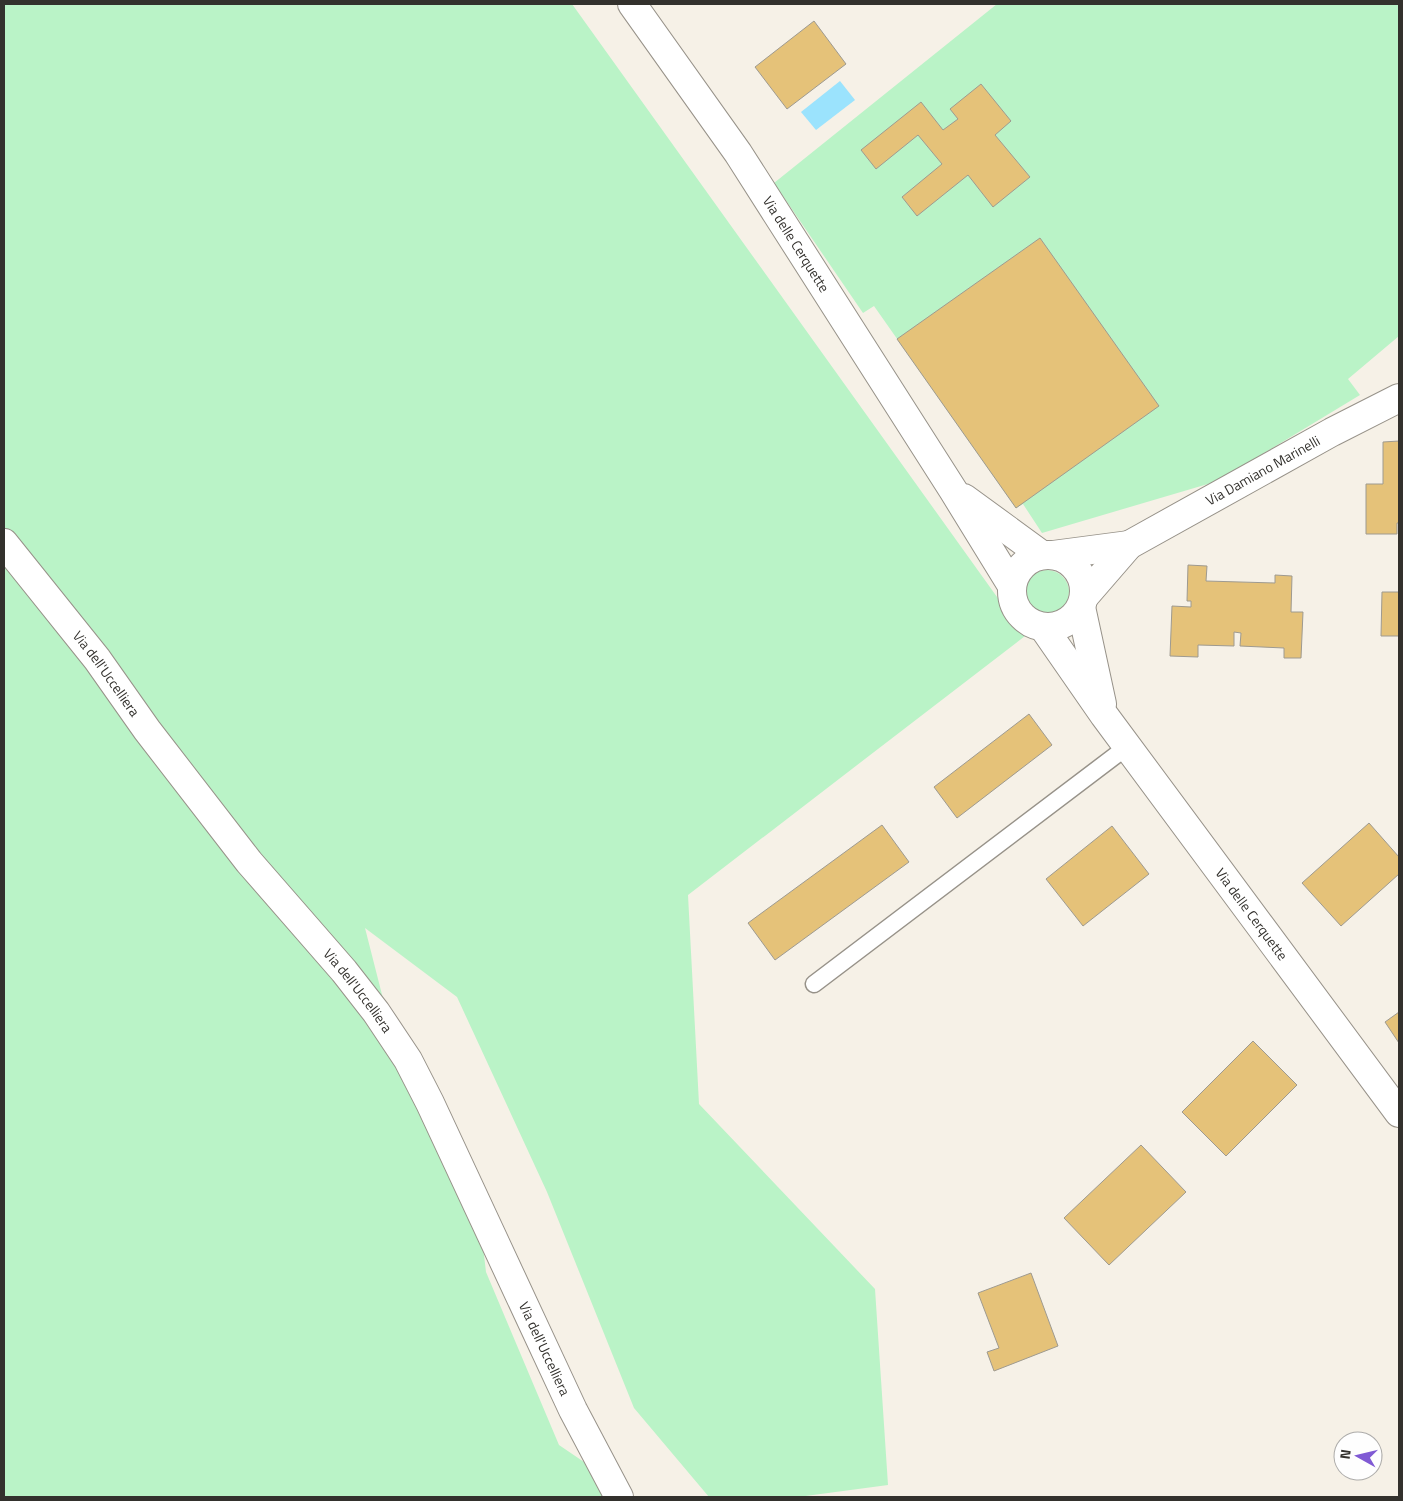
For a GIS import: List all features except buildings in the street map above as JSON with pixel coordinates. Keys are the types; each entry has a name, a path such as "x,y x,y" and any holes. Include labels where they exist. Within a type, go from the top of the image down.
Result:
{"street":[{"name":"Via delle Cerquette","path":"632,4 738,153 1012,586"},
{"name":"Via Damiano Marinelli","path":"1083,602 1129,545 1332,432 1399,398"},
{"name":"Via delle Cerquette","path":"953,490 1047,555"},
{"name":"Via dell'Uccelliera","path":"4,543 97,659 147,730 249,862 358,988 392,1035 427,1096 573,1410 619,1497"},
{"name":"Via Damiano Marinelli","path":"1047,555 1129,545"},
{"path":"1047,555 1064,558 1073,565 1080,574 1084,585 1083,602 1074,617 1054,627 1032,624 1022,618 1012,598 1012,586 1015,575 1022,566 1031,559 1047,555"},
{"name":"Via delle Cerquette","path":"1083,602 1104,715"},
{"name":"Via delle Cerquette","path":"1043,627 1104,715 1399,1113"}],"lane":[{"path":"814,984 1128,746"}],"green space":[{"path":"4,4 572,4 1025,636 688,895 699,1104 875,1289 888,1485 798,1497 709,1497 634,1408 547,1192 457,997 365,928 404,1081 478,1204 486,1272 559,1445 609,1479 612,1497 4,1497"},
{"path":"997,4 1399,4 1399,336 1348,379 1360,395 1218,481 1042,533 1023,504 1016,508 874,306 863,313 774,183"},
{"path":"1051,570 1063,576 1068,583 1068,601 1063,608 1056,613 1043,614 1035,611 1028,604 1025,588 1028,580 1035,573"}],"water":[{"path":"840,81 855,100 816,130 801,112"}]}
